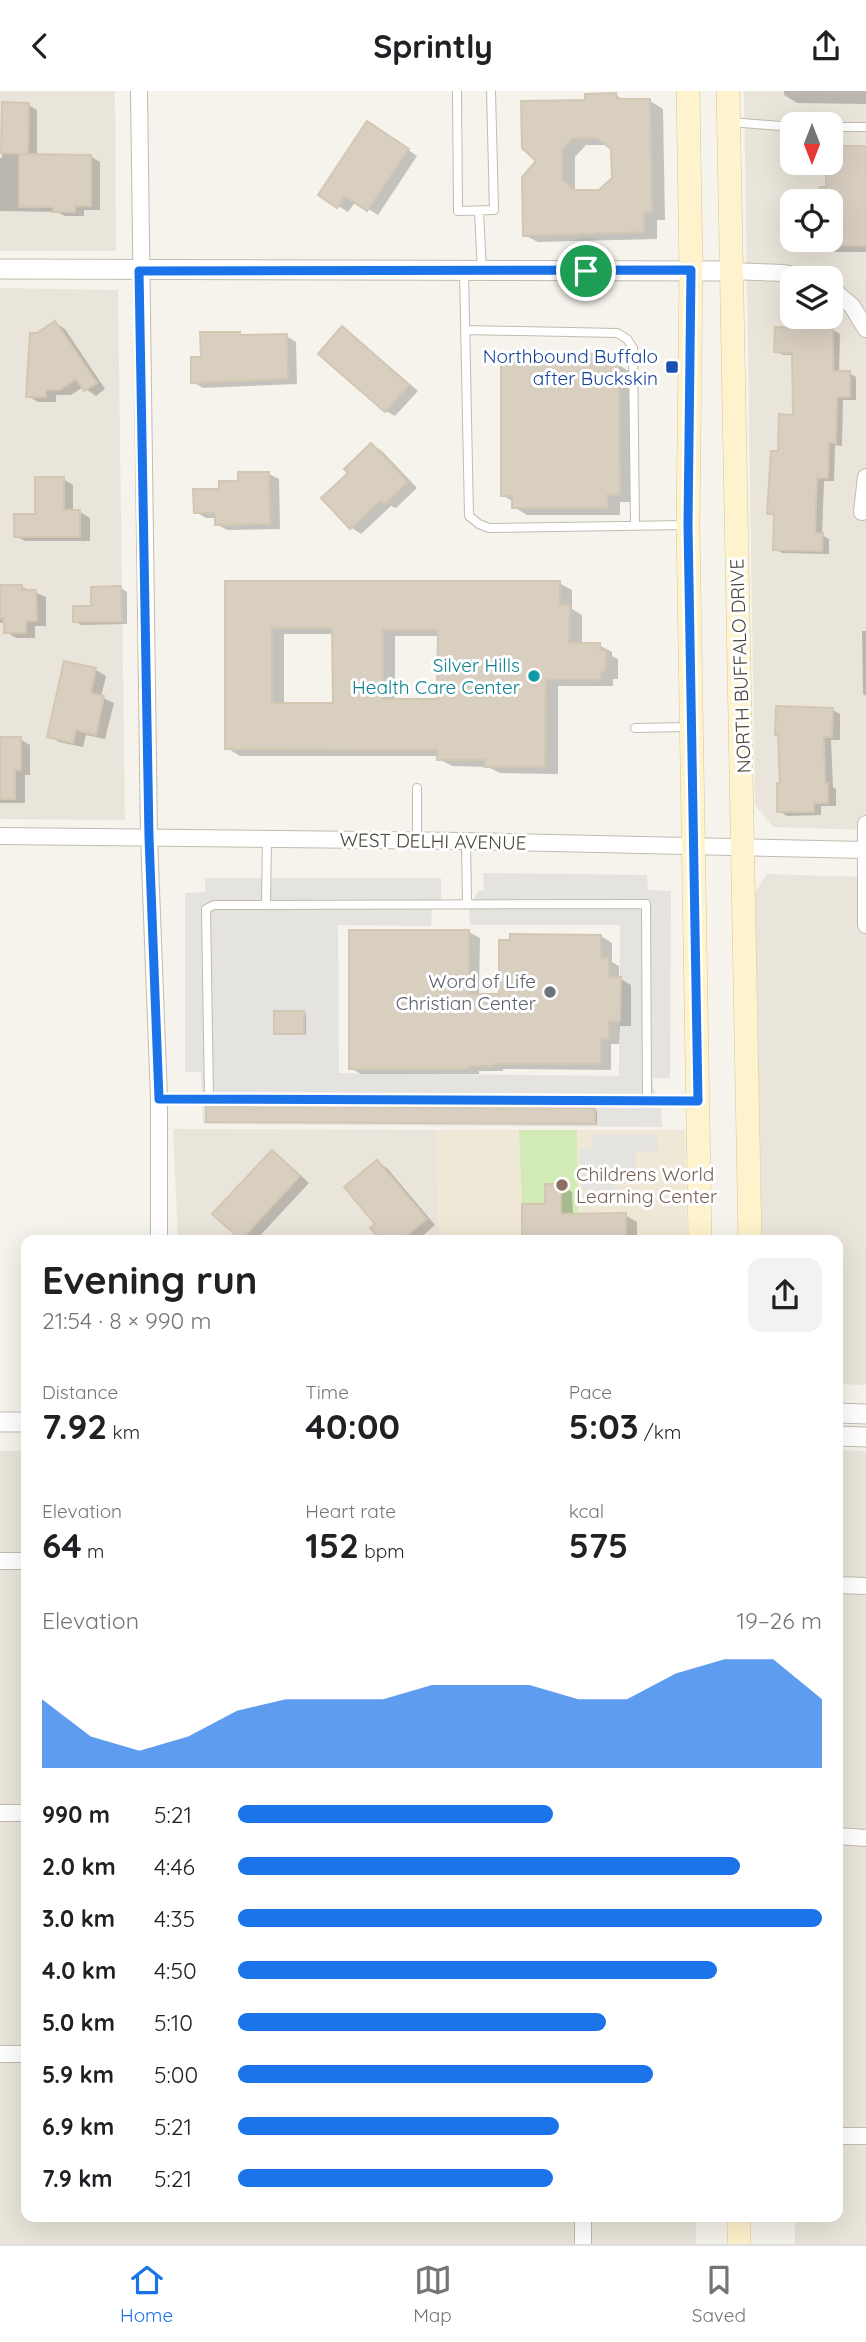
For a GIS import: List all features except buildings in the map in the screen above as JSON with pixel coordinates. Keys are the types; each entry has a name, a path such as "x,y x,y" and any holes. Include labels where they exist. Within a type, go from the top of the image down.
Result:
{"main road":[{"path":"688,91 691,270 688,525 700,1235"},
{"name":"NORTH BUFFALO DRIVE","path":"728,91 745,846 750,1235"},
{"path":"739,2222 739,2244"}],"street":[{"path":"139,91 139,271 149,837 159,1099 159,1235"},
{"path":"0,269 691,270 780,273"},
{"path":"843,298 852,306 866,329"},
{"path":"862,512 866,477"},
{"path":"866,824 866,925"},
{"name":"WEST DELHI AVENUE","path":"0,836 466,841 866,850"},
{"path":"843,1413 866,1414"},
{"path":"0,1422 21,1422"},
{"path":"843,1436 866,1437"},
{"path":"0,1562 21,1562"},
{"path":"843,1585 866,1586"},
{"path":"0,1812 21,1813"},
{"path":"843,1836 866,1838"},
{"path":"0,2055 21,2054"},
{"path":"843,2136 866,2136"},
{"path":"583,2222 583,2244"}],"lane":[{"path":"457,91 458,211 494,210 491,91"},
{"path":"729,122 780,126"},
{"path":"844,127 866,127"},
{"path":"479,211 465,330 469,516 479,524 489,527 688,525"},
{"path":"465,330 617,333 626,339 633,348 635,526"},
{"path":"635,728 691,727"},
{"path":"416,788 416,841"},
{"path":"266,903 267,839"},
{"path":"466,841 467,903"},
{"path":"209,1098 206,909 214,905 266,903 467,903 646,904 648,1100"},
{"path":"159,1099 698,1101"}],"shaded area":[{"path":"0,91 115,91 116,251 0,251"},
{"path":"744,91 866,91 866,830 773,827 755,805"},
{"path":"0,288 118,290 125,820 0,819"},
{"path":"483,873 647,875 648,890 671,891 670,1078 653,1078 662,1127 203,1124 201,1072 185,1072 185,893 205,892 205,878 441,878 441,908 432,909 431,926 338,925 339,1073 619,1076 620,925 470,925 469,909 478,891 484,890"},
{"path":"767,874 866,877 866,1385 843,1384 843,1235 762,1235 755,893"},
{"path":"173,1129 437,1130 439,1235 178,1235"},
{"name":"Childrens World Learning Center","path":"437,1130 685,1130 687,1235 439,1235"},
{"path":"592,1135 657,1135 658,1152 636,1151 636,1180 615,1180 615,1190 580,1190 580,1149 593,1148"},
{"path":"843,1450 866,1451 866,2244 795,2244 795,2222 843,2222"},
{"path":"0,1451 21,1451 21,2222 696,2222 696,2244 0,2244"}],"green space":[{"path":"519,1130 577,1130 578,1214 549,1214 549,1204 522,1204"}],"place":[{"name":"Northbound Buffalo after Buckskin","path":"672,367"},
{"name":"Silver Hills Health Care Center","path":"534,676"},
{"name":"Word of Life Christian Center","path":"550,992"},
{"name":"Childrens World Learning Center","path":"562,1185"}],"route":[{"path":"691,270 688,525 698,1101 159,1099 149,837 139,271 586,271 691,270"}]}
